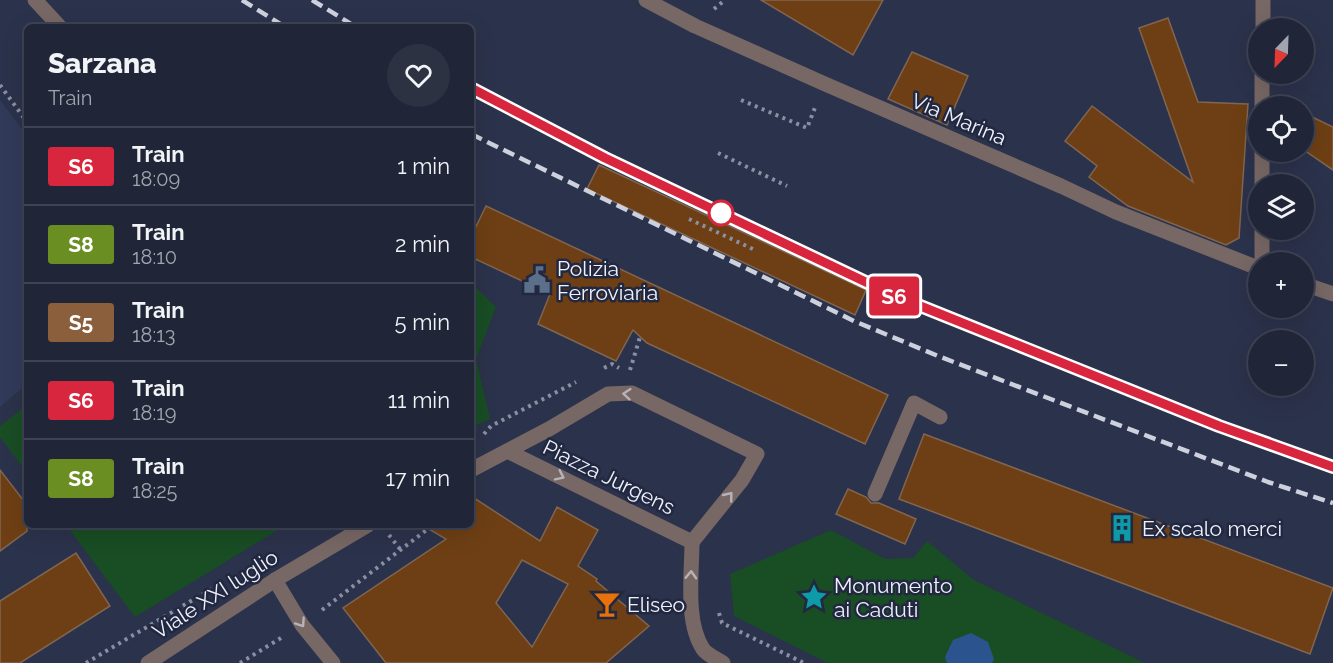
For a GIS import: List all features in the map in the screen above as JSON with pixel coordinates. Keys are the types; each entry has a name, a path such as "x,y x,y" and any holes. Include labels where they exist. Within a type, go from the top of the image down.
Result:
{"street":[{"path":"35,0 57,24"},
{"name":"Via Marina","path":"646,0 695,26 843,93 1061,186 1116,212 1248,264"},
{"path":"1263,0 1263,18"},
{"path":"1314,287 1333,294"},
{"path":"474,468 608,394 632,393 757,454 742,480 692,542 693,623 704,651 723,663"},
{"path":"875,494 914,403 940,417"},
{"name":"Piazza Jurgens","path":"501,454 692,542"},
{"name":"Viale XXI luglio","path":"148,663 275,580 362,528"},
{"path":"275,580 302,626 333,663"}],"path":[{"path":"0,85 24,118"},
{"path":"741,100 807,128"},
{"path":"718,153 787,186"},
{"path":"689,219 755,250"},
{"path":"628,374 640,337"},
{"path":"602,369 612,364"},
{"path":"491,426 582,379"},
{"path":"400,549 429,528"},
{"path":"86,663 218,585"},
{"path":"716,606 722,622 804,663"}],"shaded area":[{"path":"0,100 24,132 24,387 0,407"}],"green space":[{"path":"474,286 496,307 476,359 490,419 474,427"},
{"path":"24,407 24,469 0,437 0,426"},
{"path":"68,528 281,528 135,617"},
{"path":"831,530 885,559 913,558 927,541 974,580 1145,663 828,663 734,616 730,574"}],"water":[{"path":"971,633 988,642 994,659 992,663 947,663 945,657 953,640"}],"building":[{"path":"761,0 883,0 853,55"},
{"path":"1168,18 1198,102 1248,104 1239,238 1226,245 1128,206 1089,177 1097,166 1065,141 1092,106 1193,182 1139,28"},
{"path":"912,52 968,76 947,125 888,99"},
{"path":"1314,118 1333,127 1333,170 1314,157"},
{"path":"599,165 866,290 855,315 587,189"},
{"path":"486,206 888,395 865,444 647,343 633,330 616,361 538,324 550,294 474,258 474,231"},
{"path":"924,434 1333,588 1310,654 899,499"},
{"path":"0,470 24,501 24,528 27,528 27,531 0,551"},
{"path":"848,489 866,497 871,503 879,503 916,519 905,544 836,514"},
{"path":"474,498 540,541 557,507 598,530 578,566 597,579 596,581 649,626 606,663 386,663 343,608 446,539 427,528 474,528","holes":["522,560 568,584 532,647 496,603"]},
{"path":"76,553 110,606 20,663 0,663 0,601"}],"railway":[{"path":"242,0 280,24"},
{"path":"312,0 351,24"},
{"path":"474,90 605,158 893,295 1219,426 1333,467"},
{"path":"474,135 854,321 938,356 1268,482 1333,503"}],"train":[{"name":"S6","path":"474,90 605,158 893,295 1219,426 1333,467"}],"place":[{"name":"Polizia Ferroviaria","path":"537,280"},
{"name":"Ex scalo merci","path":"1122,528"},
{"name":"Monumento ai Caduti","path":"814,597"},
{"name":"Eliseo","path":"607,604"}]}
